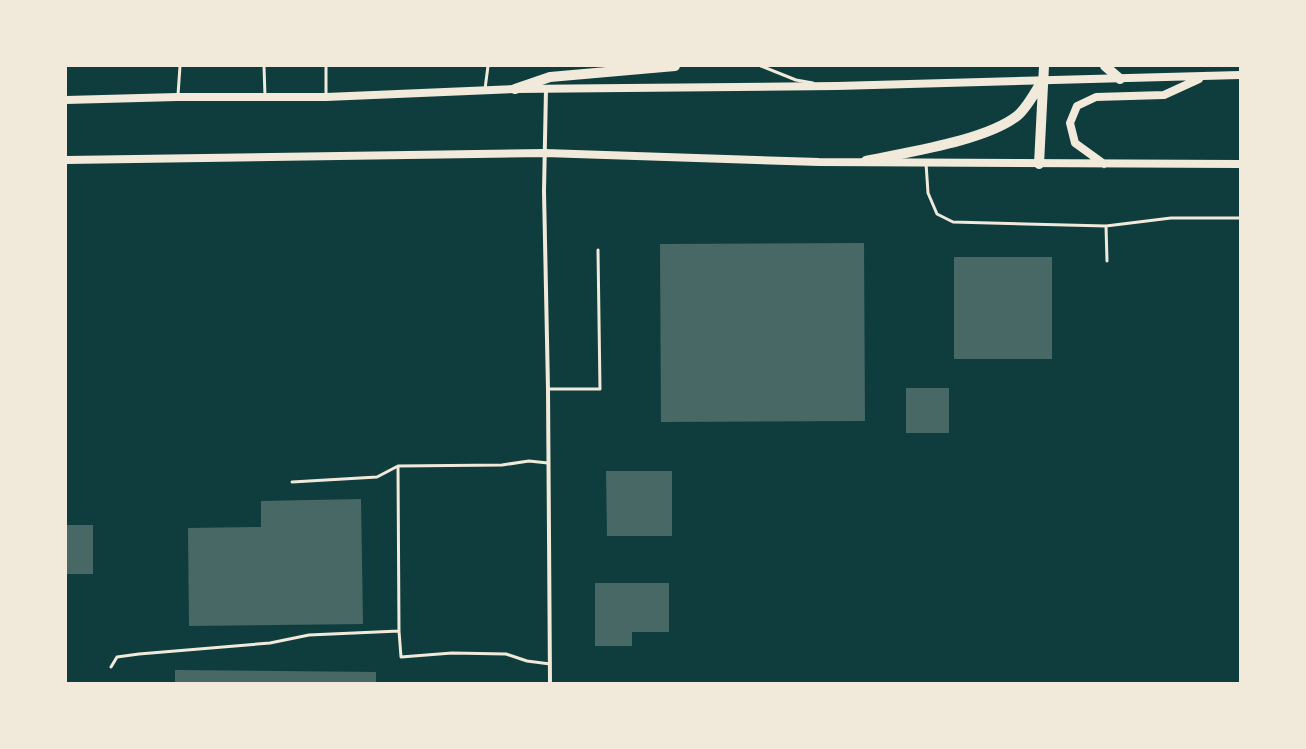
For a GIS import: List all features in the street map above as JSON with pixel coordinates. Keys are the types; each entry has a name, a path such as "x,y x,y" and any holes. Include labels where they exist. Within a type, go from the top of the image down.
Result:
{"main road":[{"path":"515,89 550,77 676,66"},
{"path":"1039,164 1044,66"},
{"path":"1105,66 1120,79"},
{"path":"66,100 178,97 326,98 515,89 837,86 1042,82 1240,75"},
{"path":"1104,164 1076,143 1070,123 1077,106 1096,97 1164,95 1203,76"},
{"path":"866,161 962,139 992,130 1018,115 1042,82"},
{"path":"66,160 545,153 811,162 866,161 1039,164 1240,164"}],"street":[{"path":"546,89 545,153 550,683"}],"lane":[{"path":"178,97 180,66"},
{"path":"264,66 265,98"},
{"path":"326,66 326,98"},
{"path":"484,90 488,66"},
{"path":"761,66 796,80 837,86"},
{"path":"925,162 928,193 937,214 953,222 1106,226 1172,218 1240,218"},
{"path":"1106,226 1107,261"},
{"path":"548,389 600,389 598,250"},
{"path":"292,482 377,477 398,466 502,465 529,461 548,464"},
{"path":"398,466 399,631 401,657 452,653 506,654 550,664"},
{"path":"112,667 118,657 139,654 270,644 309,635 399,631"}],"building":[{"path":"864,243 865,421 661,422 660,244"},
{"path":"954,257 1052,257 1052,359 954,359"},
{"path":"906,388 949,388 949,433 906,433"},
{"path":"606,471 672,471 672,536 607,536"},
{"path":"361,499 363,624 189,626 188,528 261,527 261,501"},
{"path":"66,525 93,525 93,574 66,574"},
{"path":"595,583 669,583 669,632 632,632 632,646 595,646"},
{"path":"175,670 376,672 376,683 175,683"}]}
